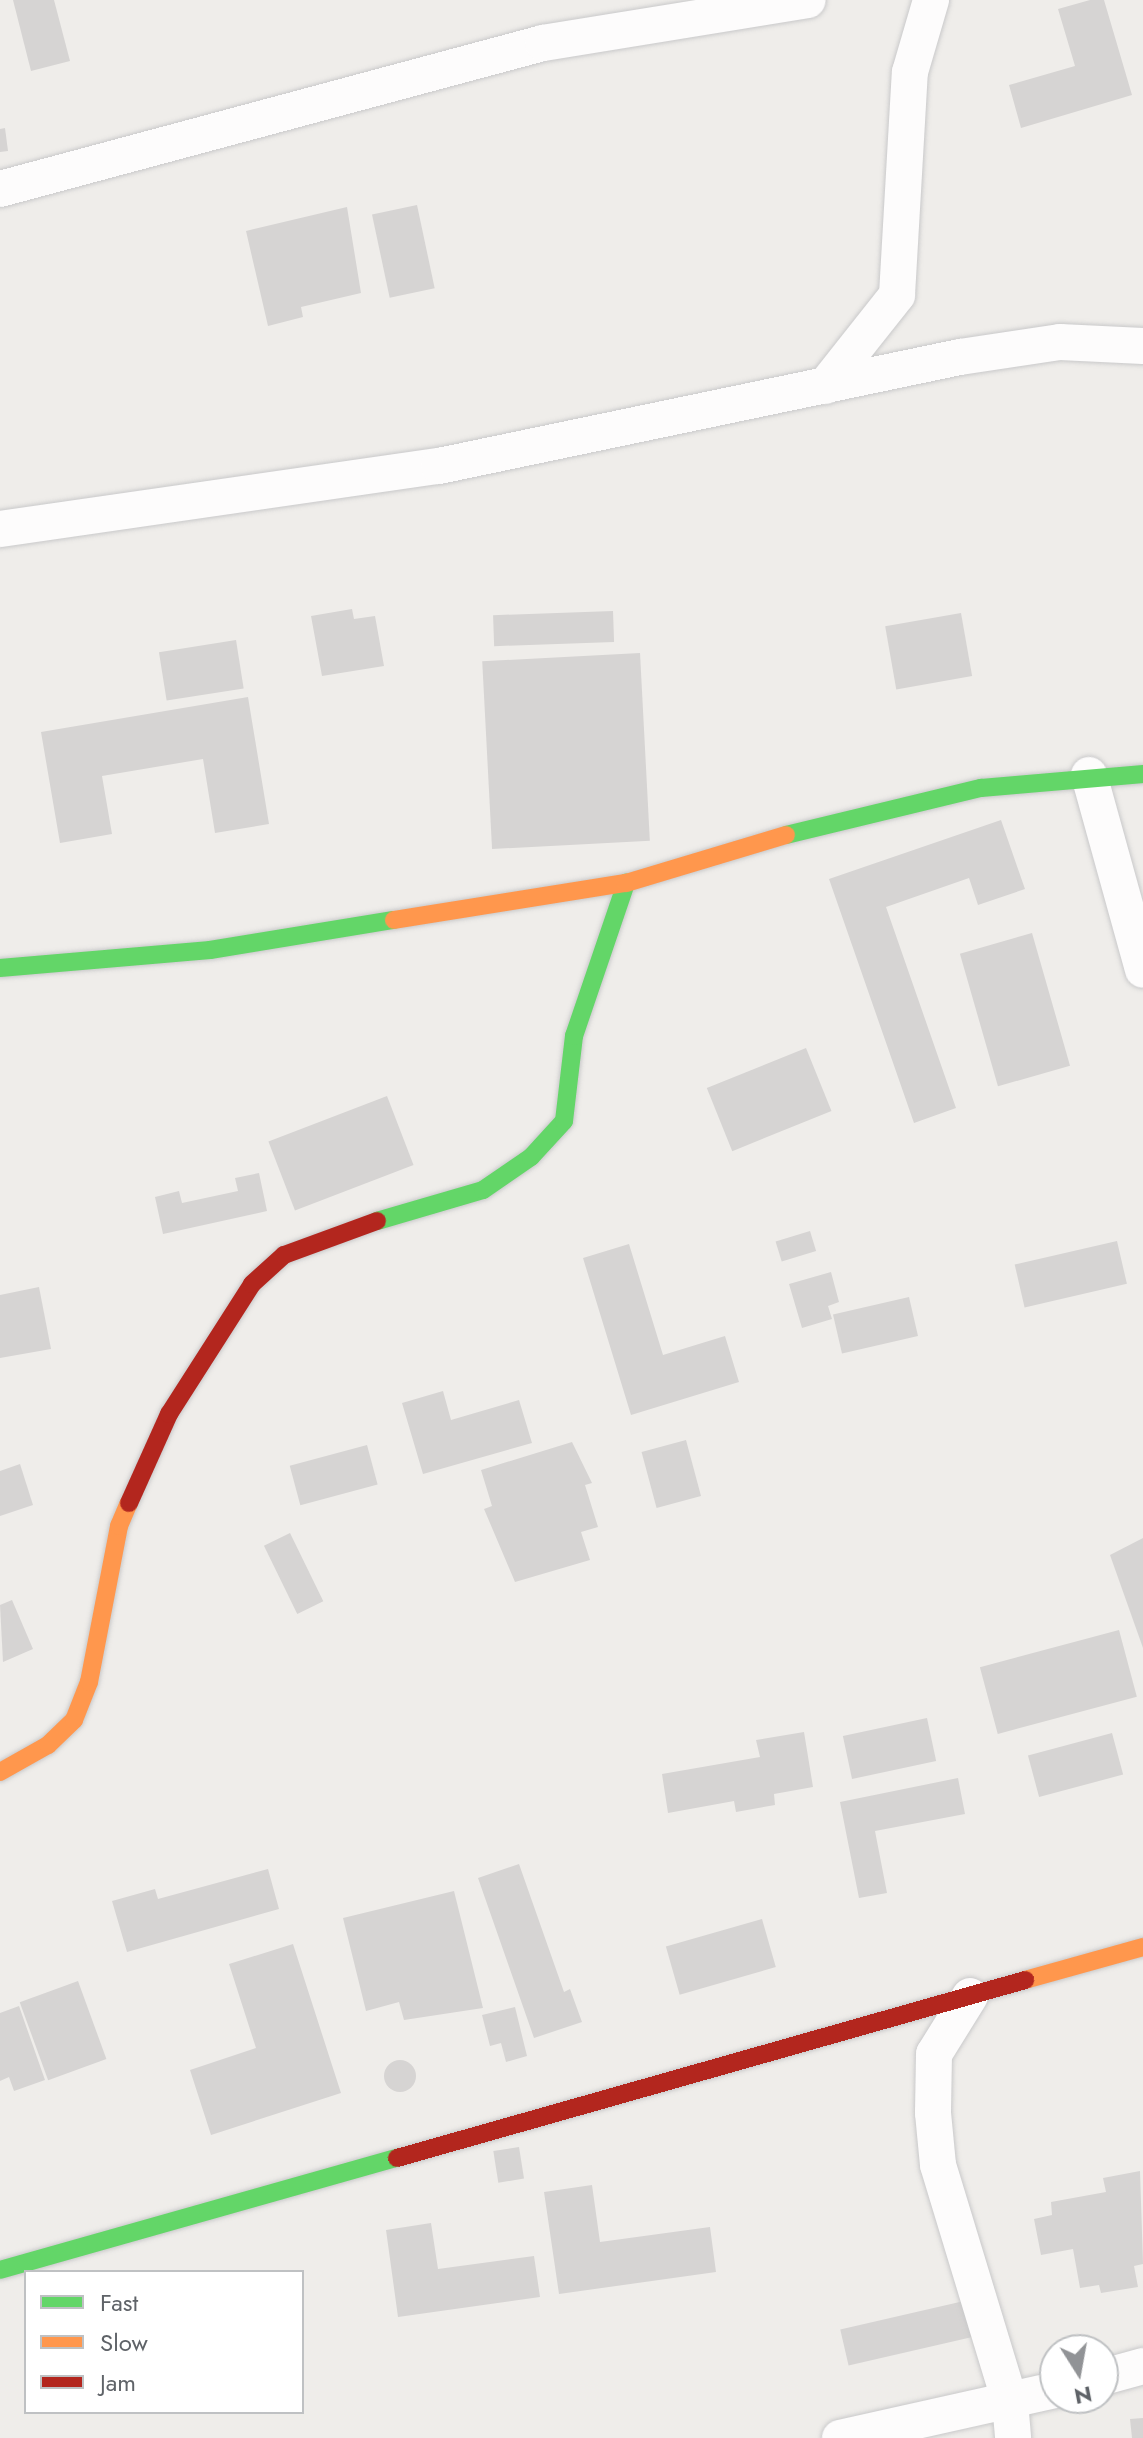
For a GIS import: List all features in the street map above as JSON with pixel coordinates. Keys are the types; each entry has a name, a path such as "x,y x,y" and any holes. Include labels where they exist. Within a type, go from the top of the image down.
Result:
{"street":[{"path":"0,189 543,43 808,0"},
{"path":"825,386 897,295 910,72 931,0"},
{"path":"0,529 439,466 825,386 1060,342 1143,346"},
{"path":"0,968 210,950 626,883 778,837 981,788 1089,775 1143,774"},
{"path":"1089,775 1143,970"},
{"path":"0,1772 48,1745 74,1720 89,1682 119,1526 169,1414 252,1284 284,1255 320,1238 483,1190 531,1157 564,1121 574,1036 626,883"},
{"path":"0,2270 1143,1947"},
{"path":"970,1996 934,2054 933,2113 938,2165 1010,2402 1013,2438"},
{"path":"1119,2373 1143,2366"},
{"path":"840,2438 1039,2394"}],"building":[{"path":"13,0 54,0 70,61 31,71"},
{"path":"1090,0 1104,0 1132,95 1021,128 1009,85 1075,66 1058,9"},
{"path":"5,128 8,151 0,152 0,129"},
{"path":"417,205 435,288 390,298 372,215"},
{"path":"347,207 361,293 301,307 303,317 268,326 246,231"},
{"path":"352,609 354,619 375,616 384,666 322,676 311,616"},
{"path":"613,611 614,642 494,646 493,615"},
{"path":"961,613 972,676 896,689 885,626"},
{"path":"236,640 244,688 167,701 159,652"},
{"path":"640,653 650,841 492,849 482,661"},
{"path":"248,697 269,824 215,833 203,759 102,776 112,834 60,843 41,732"},
{"path":"1001,820 1025,889 978,905 969,878 886,907 956,1108 914,1123 829,879"},
{"path":"1032,933 1070,1066 998,1086 960,954"},
{"path":"806,1048 831,1111 732,1151 707,1088"},
{"path":"387,1096 414,1165 295,1211 268,1142"},
{"path":"259,1173 267,1211 163,1234 155,1197 179,1191 182,1203 238,1191 235,1178"},
{"path":"810,1231 816,1251 782,1262 776,1242"},
{"path":"1117,1241 1127,1284 1025,1307 1015,1265"},
{"path":"629,1244 663,1355 725,1336 739,1382 631,1415 583,1258"},
{"path":"831,1272 839,1302 828,1306 832,1319 802,1328 789,1284"},
{"path":"39,1287 51,1349 0,1358 0,1295"},
{"path":"909,1297 918,1336 842,1354 833,1315"},
{"path":"443,1391 451,1420 519,1400 532,1443 423,1474 402,1403"},
{"path":"686,1440 701,1496 657,1508 642,1452"},
{"path":"572,1442 592,1483 585,1485 598,1527 581,1532 590,1560 515,1582 484,1509 492,1506 481,1470"},
{"path":"367,1445 378,1485 300,1505 290,1466"},
{"path":"20,1464 33,1505 0,1516 0,1471"},
{"path":"290,1533 323,1601 297,1614 264,1546"},
{"path":"1143,1538 1143,1648 1110,1555"},
{"path":"12,1600 33,1649 3,1662 0,1605"},
{"path":"1119,1630 1137,1697 998,1734 980,1667"},
{"path":"927,1718 936,1761 852,1779 843,1736"},
{"path":"804,1732 813,1787 774,1794 775,1805 736,1812 734,1801 668,1813 662,1774 760,1757 756,1740"},
{"path":"1112,1733 1123,1775 1039,1797 1028,1756"},
{"path":"958,1778 965,1814 875,1831 887,1893 859,1898 840,1802"},
{"path":"519,1864 564,1992 570,1989 582,2022 534,2038 478,1878"},
{"path":"268,1869 279,1909 127,1952 112,1901 155,1889 158,1899"},
{"path":"454,1891 483,2008 404,2020 399,2002 366,2011 343,1918"},
{"path":"762,1919 776,1967 680,1995 666,1947"},
{"path":"293,1944 341,2093 211,2135 190,2070 256,2048 229,1964"},
{"path":"78,1981 106,2059 48,2080 20,2002"},
{"path":"19,2006 45,2080 14,2091 9,2077 0,2081 0,2013"},
{"path":"515,2007 527,2056 506,2062 501,2043 490,2046 482,2015"},
{"path":"400,2060 411,2065 416,2076 411,2087 400,2092 389,2087 384,2076 389,2065"},
{"path":"519,2147 524,2179 498,2183 493,2151"},
{"path":"1140,2171 1143,2264 1134,2266 1138,2287 1101,2293 1099,2285 1080,2288 1073,2249 1041,2255 1034,2219 1052,2215 1051,2202 1106,2192 1103,2178"},
{"path":"592,2185 600,2242 710,2227 716,2272 559,2294 544,2192"},
{"path":"431,2223 438,2269 534,2256 540,2297 398,2317 386,2230"},
{"path":"964,2301 972,2337 849,2366 840,2330"},
{"path":"1143,2418 1143,2438 1132,2438 1130,2419"}],"traffic: fast":[{"path":"786,835 981,788 1143,774"},
{"path":"377,1221 483,1190 531,1157 564,1121 574,1036 626,883"},
{"path":"0,968 210,950 394,920"},
{"path":"0,2270 397,2158"}],"traffic: slow":[{"path":"394,920 626,883 786,835"},
{"path":"0,1772 48,1745 74,1720 89,1682 119,1526 129,1503"},
{"path":"1025,1980 1143,1947"}],"traffic: jam":[{"path":"129,1503 169,1414 252,1284 284,1255 377,1221"},
{"path":"397,2158 1025,1980"}]}
